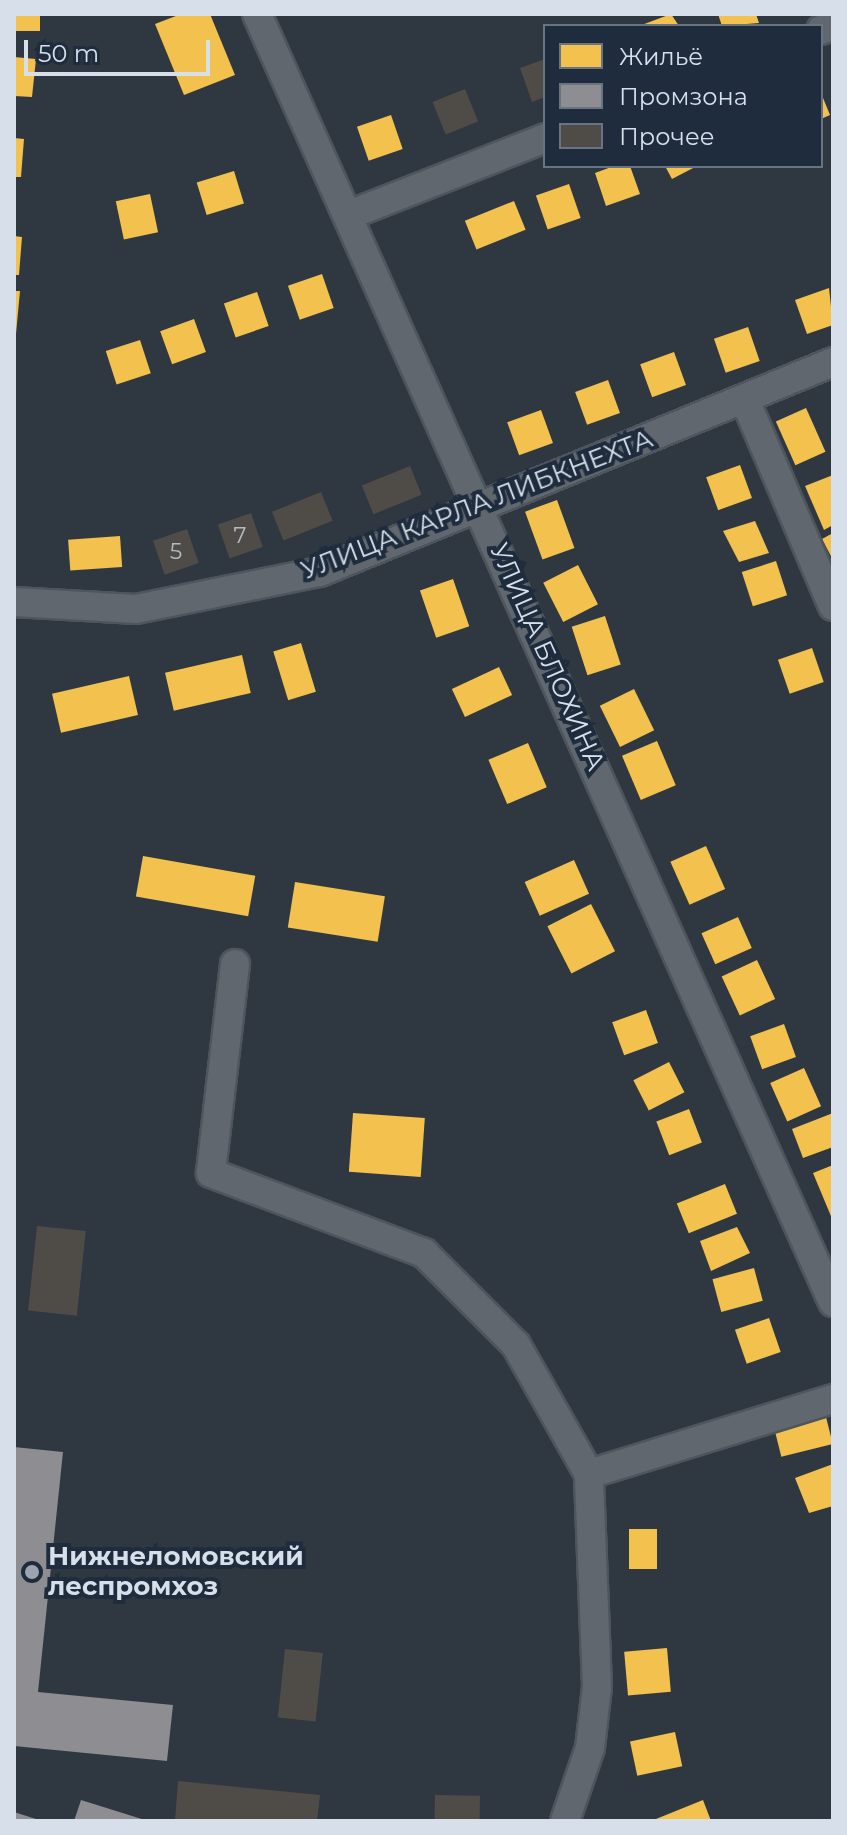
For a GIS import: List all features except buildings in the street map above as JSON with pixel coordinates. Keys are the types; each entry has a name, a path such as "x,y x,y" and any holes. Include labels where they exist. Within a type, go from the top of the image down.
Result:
{"street":[{"name":"УЛИЦА БЛОХИНА","path":"257,14 480,506 833,1302"},
{"path":"349,215 543,139"},
{"name":"УЛИЦА КАРЛА ЛИБКНЕХТА","path":"14,602 136,609 320,572 833,362"},
{"path":"745,400 833,606"},
{"path":"235,964 211,1173 424,1253 516,1345 589,1474 597,1687 590,1748 565,1821"},
{"path":"589,1474 833,1399"}],"place":[{"name":"Нижнеломовский леспромхоз","path":"32,1572"}]}
